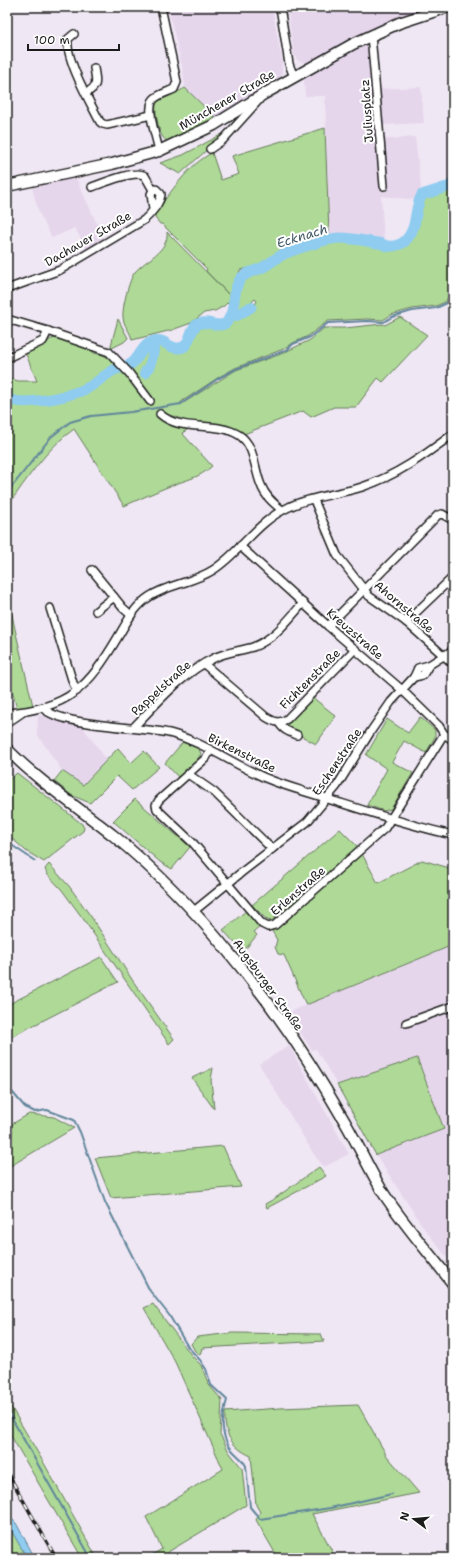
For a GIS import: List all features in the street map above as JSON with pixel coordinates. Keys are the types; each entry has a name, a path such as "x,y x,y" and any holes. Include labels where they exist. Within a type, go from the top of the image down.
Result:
{"main road":[{"name":"Münchener Straße","path":"7,186 112,164 159,151 214,125 264,94 371,35 399,23 448,7"},
{"name":"Augsburger Straße","path":"7,749 39,777 154,870 194,911 231,954 266,1000 309,1064 342,1116 383,1192 398,1215 453,1284"}],"street":[{"path":"159,151 150,108 156,97 174,89 177,86 161,7"},
{"path":"280,7 289,64 294,77"},
{"path":"74,34 68,39 67,43 73,65 100,122 107,125 151,115"},
{"name":"Juliusplatz","path":"371,35 384,186"},
{"path":"86,93 93,89 96,85 94,68"},
{"path":"210,149 224,140 264,94"},
{"name":"Dachauer Straße","path":"7,289 47,275 74,263 122,232 144,220 161,198 160,191 153,190 145,176 142,174 118,178 92,187"},
{"path":"7,319 48,331 109,352 129,373 150,401"},
{"path":"7,358 43,341 48,331"},
{"path":"160,414 169,420 180,424 223,428 239,435 248,444 258,478 264,491 282,510"},
{"path":"7,712 24,712 43,708 59,702 77,691 90,678 131,615 140,604 155,593 194,580 213,570 226,560 265,522 282,510 291,506 357,488 385,478 414,462 453,434"},
{"name":"Ahornstraße","path":"314,500 337,555 369,596 406,622 453,664"},
{"path":"328,626 438,515 442,514 453,520"},
{"name":"Kreuzstraße","path":"240,546 401,690 439,726 444,734 453,740"},
{"path":"92,570 123,608 131,615"},
{"path":"406,622 453,577"},
{"path":"96,611 114,597"},
{"name":"Pappelstraße","path":"133,728 180,683 204,664 215,658 264,641 276,632 303,603"},
{"path":"50,608 73,683 77,691"},
{"name":"Fichtenstraße","path":"204,664 266,717 275,722 279,722 287,719 355,649"},
{"name":"Eschenstraße","path":"194,911 307,822 337,786 371,731 401,690 414,677 418,668 429,664 453,650"},
{"name":"Birkenstraße","path":"43,708 47,713 67,718 110,726 157,731 183,737 270,780 392,819 453,835"},
{"path":"7,723 24,712"},
{"name":"Fichtenstraße","path":"279,722 281,727 286,731 297,736"},
{"name":"Erlenstraße","path":"210,751 206,758 158,800 156,805 157,809 194,844 262,924 268,927 275,925 385,828 444,734"},
{"path":"188,774 214,792 272,849"},
{"path":"406,1023 453,1006"}],"shaded area":[{"path":"168,7 272,7 282,61 282,74 278,80 244,99 216,118 185,88 183,71"},
{"path":"287,7 424,7 424,9 379,25 339,44 306,63 298,61 294,55"},
{"path":"373,41 378,140 415,137 421,187 416,200 381,196 384,239 329,234 325,96 305,96 304,79"},
{"path":"421,87 424,123 382,125 379,89"},
{"path":"76,178 104,239 86,249 75,228 52,238 39,213 32,188"},
{"path":"38,715 82,726 107,760 83,785 62,771 37,734"},
{"path":"453,945 453,1265 423,1227 376,1155 444,1129 417,1058 337,1085 316,1049 312,1050 287,1013"},
{"path":"289,1046 349,1154 324,1167 315,1156 259,1064"}],"green space":[{"path":"185,88 216,118 169,142 162,136 157,119 156,105 158,101"},
{"path":"325,128 329,234 282,251 258,266 240,270 232,298 206,271 207,269 162,224 160,224 155,218 155,214 173,189 195,164 212,153 221,180 239,174 232,156"},
{"path":"228,131 180,174 160,163 183,155"},
{"path":"453,187 453,290 445,302 436,306 412,309 391,315 383,320 367,319 328,321 308,336 286,348 235,368 219,377 181,402 180,405 236,370 281,354 310,340 324,328 385,325 400,317 427,335 383,382 378,378 356,407 334,407 311,417 303,411 244,434 231,430 198,425 177,417 167,416 192,427 182,433 212,466 197,476 164,488 124,506 74,429 46,455 7,507 7,406 9,405 7,404 7,374 9,378 18,381 37,381 25,352 43,345 51,339 57,338 91,350 94,353 103,355 130,369 135,365 148,347 152,348 147,366 141,373 141,376 145,376 154,363 154,355 159,343 172,351 185,351 189,348 194,333 200,325 219,327 227,326 234,317 245,314 253,308 257,301 255,299 245,309 238,312 235,311 238,290 247,278 260,272 261,273 274,263 288,256 331,241 341,240 378,245 387,249 395,248 405,243 413,234 420,216 424,197"},
{"path":"167,232 232,298 224,306 215,311 204,313 191,323 172,330 132,340 124,323 123,317 128,287 135,272 156,255 164,245 167,239"},
{"path":"118,319 128,338 124,342 110,349"},
{"path":"7,591 33,706 17,709 7,671"},
{"path":"312,697 336,716 316,744 285,727 288,721"},
{"path":"420,717 435,730 435,737 426,753 404,741 392,762 413,773 391,809 384,811 367,805 387,769 366,755 387,719 408,733"},
{"path":"183,742 199,749 201,754 195,763 178,777 165,763"},
{"path":"118,748 131,763 144,751 159,767 132,790 117,776 90,803 71,795 54,781 62,771 83,785"},
{"path":"17,773 82,824 84,828 83,831 44,862 26,851 7,834 7,781"},
{"path":"135,799 190,847 172,869 160,862 113,821"},
{"path":"340,829 359,848 275,918 271,921 267,920 252,905"},
{"path":"362,854 378,883 422,860 453,869 453,945 306,1005 284,955 278,954 275,947 277,940 272,931"},
{"path":"49,864 69,886 92,918 133,981 174,1039 169,1044 84,920 62,890 47,874 45,869"},
{"path":"247,910 261,926 254,932 257,935 243,952 223,930"},
{"path":"101,957 118,982 7,1039 7,1005"},
{"path":"417,1058 444,1129 376,1155 337,1085"},
{"path":"213,1068 211,1080 214,1109 192,1078"},
{"path":"29,1114 54,1117 74,1128 7,1168 7,1127"},
{"path":"223,1146 241,1187 111,1198 95,1158"},
{"path":"319,1167 326,1176 267,1208 265,1204"},
{"path":"153,1304 192,1356 201,1365 209,1385 222,1400 220,1434 229,1452 242,1468 246,1505 158,1558 147,1558 162,1549 146,1517 223,1469 175,1362 144,1308"},
{"path":"232,1333 321,1334 324,1341 202,1348 200,1355 195,1351 191,1344 197,1337"},
{"path":"7,1400 97,1558 82,1558 7,1429"},
{"path":"358,1405 387,1456 419,1493 312,1514 336,1558 278,1558 256,1520 260,1512 256,1505 251,1456 238,1448 230,1439 226,1427 225,1412"},
{"path":"7,1523 10,1526 27,1558 7,1558"}],"water":[{"path":"7,1514 16,1523 35,1558 27,1558 7,1523"}],"waterway":[{"name":"Ecknach","path":"7,398 14,401 24,402 49,399 74,393 91,386 108,373 131,364 144,348 154,341 158,340 175,348 183,347 186,345 195,326 198,324 205,323 221,325 227,322 230,317 237,284 240,279 247,274 262,268 279,257 301,247 339,238 349,238 380,243 387,246 400,244 409,237 412,231 419,201 422,195 450,186 453,183"},
{"path":"7,493 51,437 70,422 91,416 131,412 181,404 219,378 236,369 287,350 293,344 310,337 328,323 367,321 384,322 392,317 412,311 436,308 447,303 453,294"},
{"name":"Ecknach","path":"230,316 238,315 251,307"},
{"name":"Ecknach","path":"145,373 152,358 154,341"},
{"path":"7,842 35,861"},
{"path":"7,1086 25,1107 35,1112 47,1110 74,1120 80,1132 105,1202 150,1291 169,1315 188,1347 206,1369 211,1385 227,1400 223,1419 223,1432 232,1450 242,1459 246,1466 250,1507 260,1519 330,1508 392,1494"},
{"path":"7,1410 91,1558"}],"railway":[{"path":"7,1472 56,1558"}]}
